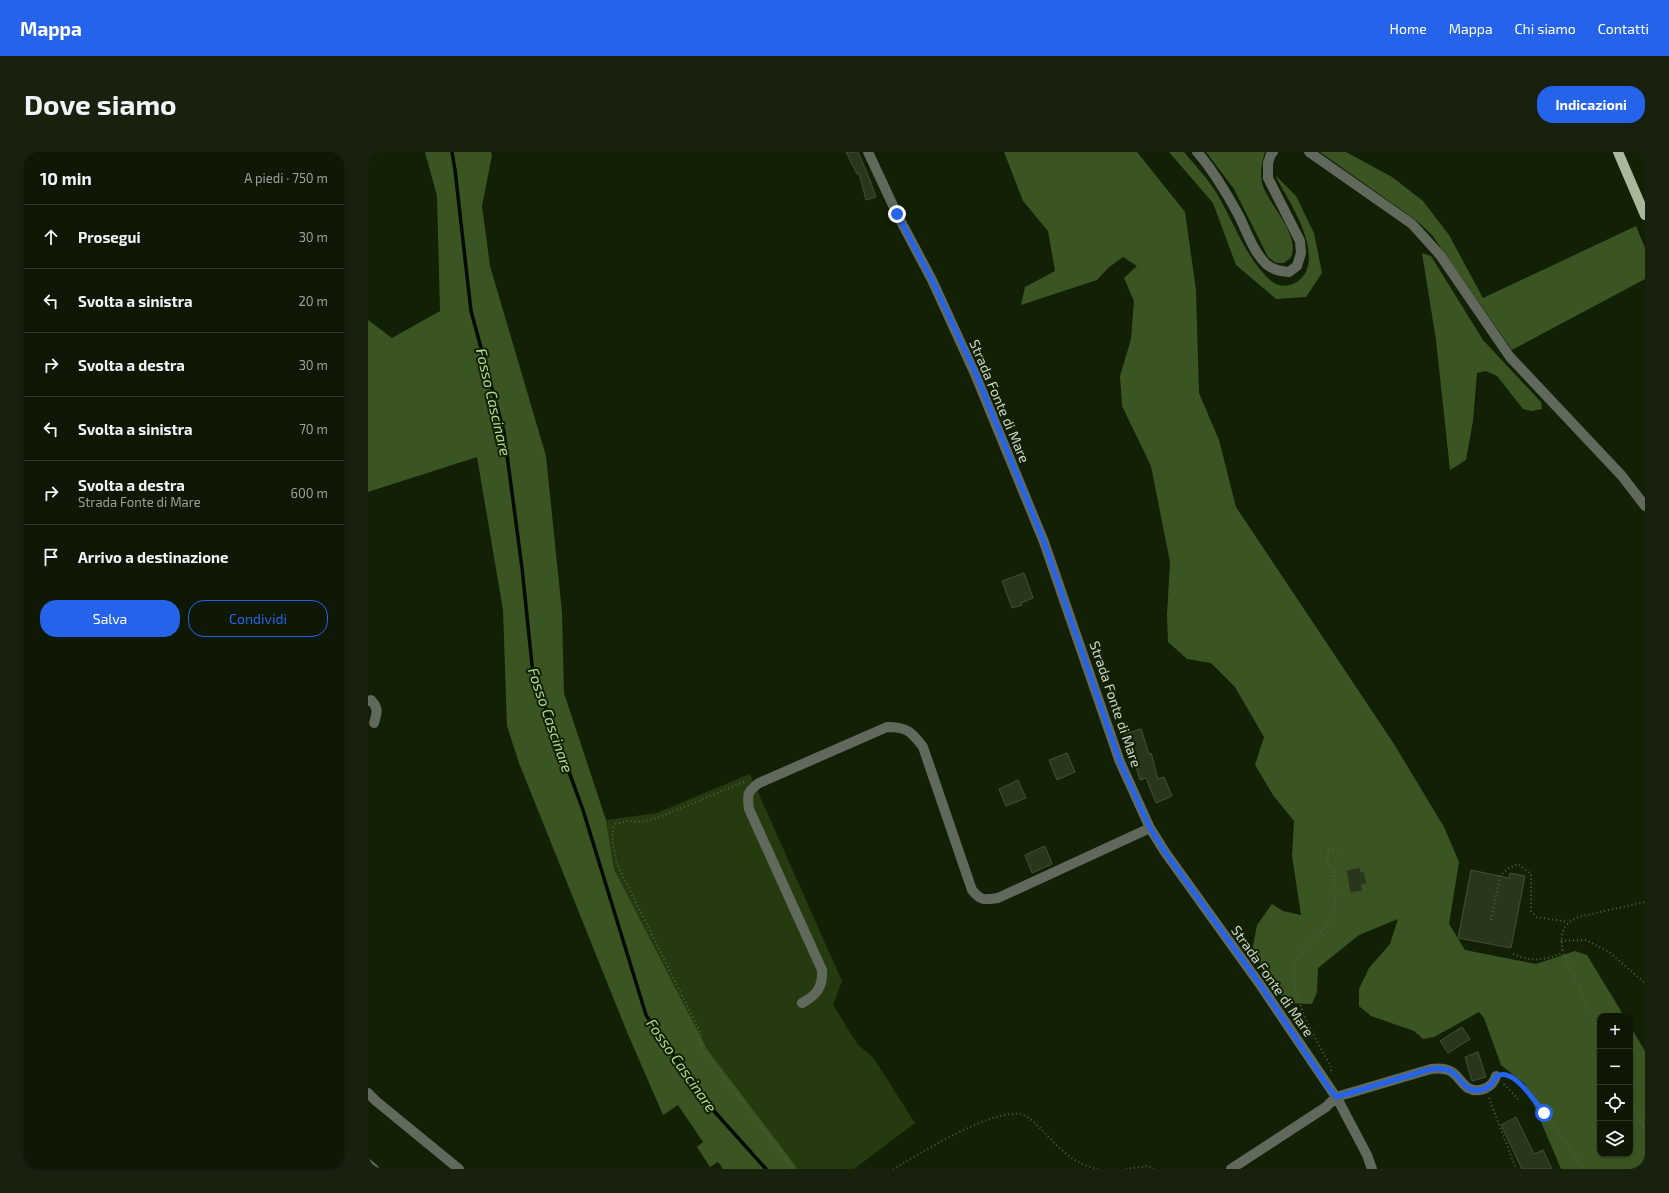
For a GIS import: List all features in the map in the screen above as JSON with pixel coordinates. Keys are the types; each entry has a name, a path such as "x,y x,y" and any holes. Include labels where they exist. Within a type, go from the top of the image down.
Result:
{"main road":[{"path":"1618,152 1645,215"}],"street":[{"name":"Strada Fonte di Mare","path":"868,152 897,214 932,280 976,374 1044,542 1120,762 1150,828 1165,852 1259,983 1336,1097 1367,1154 1372,1169"},
{"path":"1197,152 1204,160 1230,201 1258,255 1268,265 1279,271 1289,272 1297,266 1301,253 1300,241 1268,178 1268,163 1273,152"},
{"path":"1309,152 1412,224 1440,255 1510,357 1622,476 1645,506"},
{"path":"368,701 371,700 378,711 374,723"},
{"path":"802,1003 813,997 819,988 823,979 822,970 750,808 748,797 750,790 759,783 887,727 901,727 914,735 923,747 972,890 978,898 987,900 998,898 1150,828"},
{"path":"1231,1169 1326,1107 1336,1097 1431,1069 1443,1068 1454,1073 1469,1088 1486,1090 1494,1081 1496,1076"},
{"path":"368,1093 459,1169"},
{"path":"368,1164 374,1169"}],"path":[{"path":"759,783 746,781 657,818 642,822 627,820 615,824 612,831 617,864 701,1034 700,1046 793,1169"},
{"path":"1326,1083 1332,1075 1331,1066 1301,1008 1295,984 1295,965 1301,953 1322,930 1332,916 1336,890 1334,873 1327,861 1330,850 1342,848"},
{"path":"1491,920 1500,876 1507,869 1518,864 1531,874 1531,911 1537,918 1568,922 1578,917 1645,902"},
{"path":"1568,922 1561,941 1563,953 1597,1028"},
{"path":"1561,941 1586,940 1609,952 1645,983"},
{"path":"1513,954 1537,960 1563,953"},
{"path":"1496,1076 1505,1075 1513,1077 1520,1083 1544,1113 1583,1169"},
{"path":"1496,1076 1520,1101"},
{"path":"1486,1090 1516,1169"},
{"path":"1633,1104 1645,1130"},
{"path":"893,1169 952,1136 1001,1114 1022,1114 1038,1126 1066,1154 1089,1167 1098,1169"},
{"path":"1126,1169 1148,1166 1154,1169"}],"green space":[{"path":"425,152 491,152 492,155 482,206 490,266 546,456 562,612 564,693 606,820 614,869 707,1049 798,1169 723,1169 718,1162 710,1167 697,1147 703,1142 678,1105 663,1115 627,1032 519,763 507,726 503,610 477,457 368,492 368,320 392,338 440,311 437,196"},
{"path":"1004,152 1137,152 1185,212 1196,290 1199,393 1219,440 1236,507 1394,744 1444,827 1459,862 1449,924 1465,950 1536,964 1575,951 1587,955 1622,1013 1597,1013 1597,1157 1633,1157 1633,1031 1645,1051 1645,1169 1561,1169 1525,1084 1501,1065 1484,1018 1479,1012 1434,1037 1423,1039 1414,1031 1371,1016 1359,1006 1359,989 1369,968 1390,944 1398,919 1359,935 1318,968 1317,992 1312,1004 1286,1003 1252,951 1257,925 1272,904 1283,911 1301,915 1292,856 1294,821 1273,795 1255,765 1264,737 1235,687 1211,663 1187,659 1168,642 1167,615 1170,562 1151,466 1122,406 1120,376 1131,339 1134,301 1124,278 1137,266 1123,257 1108,268 1097,280 1021,305 1025,287 1055,271 1048,231 1023,201"},
{"path":"1169,152 1184,152 1197,167 1216,192 1240,239 1254,262 1271,281 1282,286 1293,284 1303,276 1308,266 1309,255 1304,231 1299,219 1275,175 1296,196 1314,233 1322,273 1306,297 1276,299 1236,265 1213,203"},
{"path":"1206,152 1265,152 1261,175 1262,183 1270,200 1288,229 1293,248 1291,257 1284,263 1276,263 1268,257 1234,189"},
{"path":"1320,152 1346,152 1392,177 1423,201 1449,235 1483,298 1636,226 1645,248 1645,279 1512,350 1432,235 1417,221"},
{"path":"1422,253 1431,256 1483,340 1541,402 1542,409 1531,411 1523,409 1497,376 1486,371 1477,373 1473,421 1466,460 1450,470 1436,340"},
{"path":"750,774 842,981 833,1005 858,1045 873,1057 915,1123 854,1169 798,1169 707,1049 614,869 606,820 657,813"}],"building":[{"path":"846,152 858,152 876,197 866,200 859,173 857,174"},
{"path":"1024,573 1033,598 1021,603 1022,605 1012,608 1002,581"},
{"path":"1141,729 1149,754 1151,753 1158,779 1164,777 1172,796 1156,803 1146,778 1140,780 1132,754 1130,755 1124,734"},
{"path":"1067,753 1075,772 1057,780 1049,760"},
{"path":"1018,780 1026,798 1006,806 999,789"},
{"path":"1045,846 1052,864 1032,873 1025,855"},
{"path":"1360,867 1361,872 1364,871 1367,884 1361,885 1363,891 1350,893 1346,870"},
{"path":"1471,870 1509,878 1510,873 1525,876 1511,948 1458,938"},
{"path":"1462,1027 1470,1039 1448,1053 1440,1041"},
{"path":"1478,1052 1486,1077 1472,1081 1465,1057"},
{"path":"1516,1117 1534,1154 1543,1150 1552,1169 1522,1169 1501,1125"}],"waterway":[{"name":"Fosso Cascinare","path":"452,152 471,311 504,432 522,568 533,674 583,810 646,1015 705,1101 766,1169"}],"route":[{"path":"897,214 932,280 976,374 1044,542 1120,762 1150,828 1165,852 1259,983 1329,1088 1336,1097 1417,1072 1443,1068 1454,1073 1461,1082 1469,1088 1486,1090 1494,1081 1496,1076 1505,1075 1513,1077 1520,1083 1544,1113"}]}
